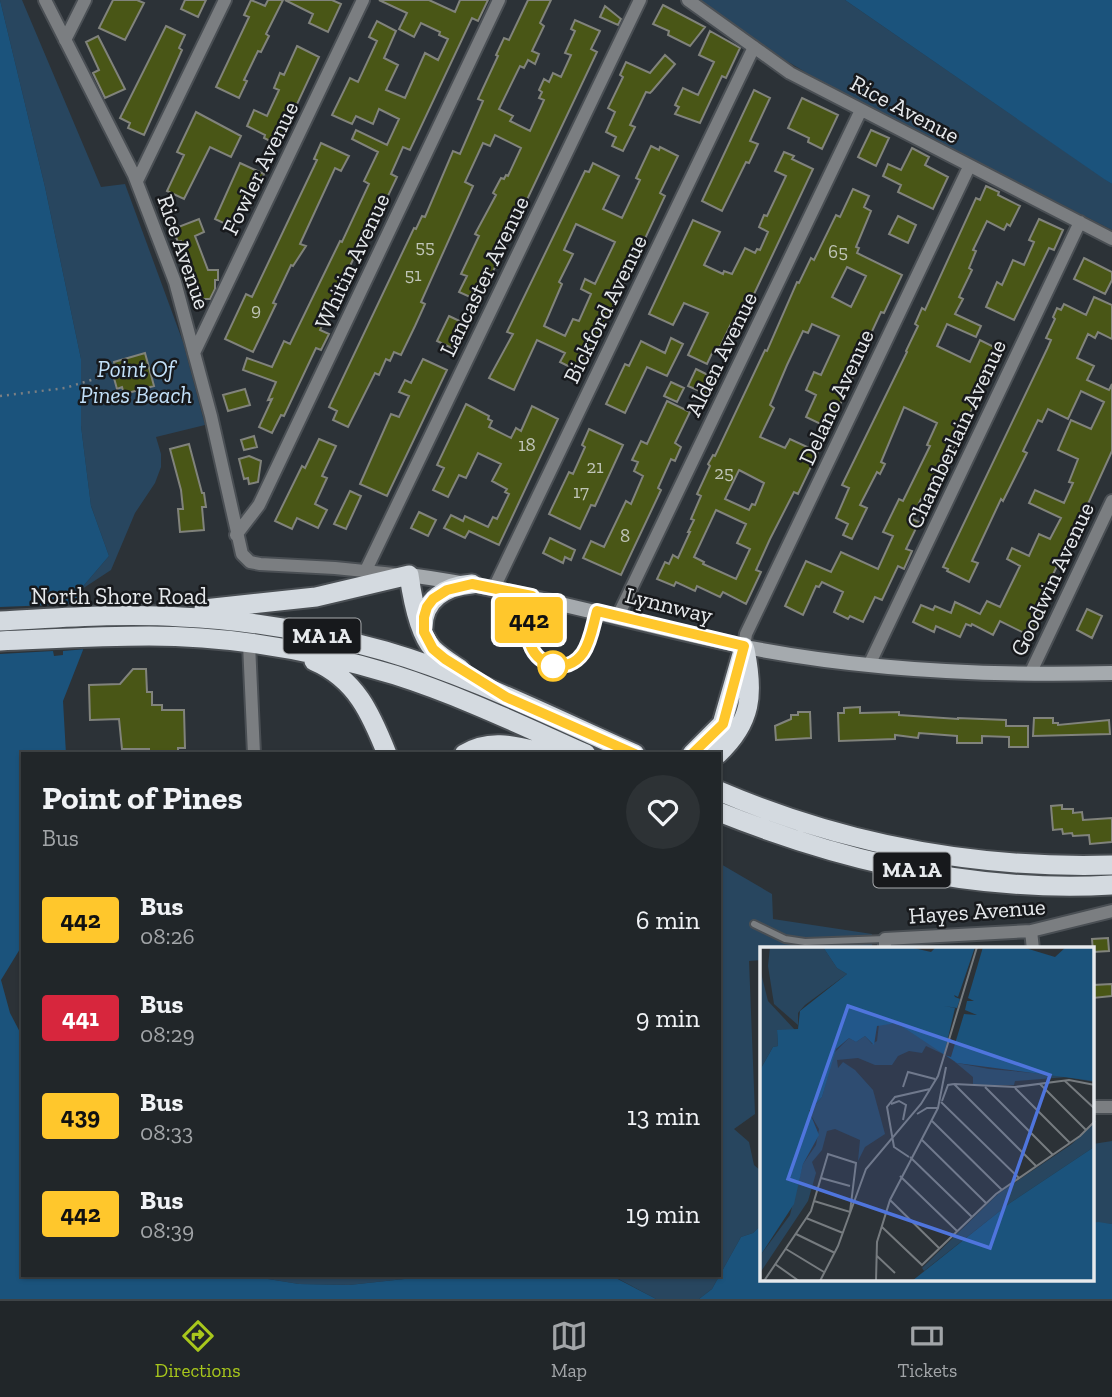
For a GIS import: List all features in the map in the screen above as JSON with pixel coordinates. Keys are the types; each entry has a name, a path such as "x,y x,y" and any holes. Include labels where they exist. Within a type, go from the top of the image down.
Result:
{"highway":[{"path":"130,616 302,599 409,575 429,644 438,654 506,697"},
{"path":"424,632 425,612 433,599 455,587 472,584"},
{"name":"North Shore Road","path":"0,641 90,627 130,616 211,619 265,625 340,639 435,667 630,752"},
{"name":"North Shore Road","path":"0,621 249,643 370,668 439,690 581,752"},
{"path":"694,752 723,724 744,646"},
{"path":"720,752 738,733 747,710 750,676 744,646"},
{"path":"273,647 319,663 347,682 367,707 386,752"},
{"path":"468,752 493,743 538,752"},
{"name":"MA 1A","path":"721,799 818,827 914,850 1011,864 1112,864"},
{"name":"MA 1A","path":"721,799 829,850 925,873 1025,885 1112,885"}],"main road":[{"name":"Lynnway","path":"409,575 494,588 744,646 837,661 1030,674 1112,673"}],"street":[{"name":"Rice Avenue","path":"45,0 137,181 175,282 230,496 236,535"},
{"path":"65,40 85,0"},
{"path":"137,181 225,0"},
{"name":"Fowler Avenue","path":"194,354 363,0"},
{"name":"Whitin Avenue","path":"236,535 259,505 499,0"},
{"name":"Lancaster Avenue","path":"366,570 640,0"},
{"name":"Rice Avenue","path":"688,0 790,73 1112,239"},
{"name":"Bickford Avenue","path":"494,588 754,47"},
{"name":"Alden Avenue","path":"618,617 861,110"},
{"name":"Delano Avenue","path":"744,646 747,634 969,167"},
{"name":"Chamberlain Avenue","path":"870,663 1080,222"},
{"name":"Goodwin Avenue","path":"1030,674 1112,501"},
{"name":"Lynnway","path":"236,535 242,554 254,563 409,575"},
{"path":"249,643 254,752"},
{"name":"Hayes Avenue","path":"885,944 1031,931 1112,911"},
{"path":"1031,931 1033,947"},
{"path":"1094,1107 1112,1107"}],"lane":[{"path":"532,596 529,641 538,658 548,665 561,666 578,658 587,645 597,611"},
{"path":"754,924 785,939 804,942 885,944"}],"path":[{"path":"0,396 65,388 101,377"}],"green space":[{"name":"Point Of Pines Beach","path":"0,0 22,0 101,187 125,184 183,342 205,425 156,437 161,454 161,467 155,483 135,513 111,570 79,591 109,556 91,506 81,426 81,359 45,187"},
{"path":"700,0 845,0 1112,184 1112,230 830,87 785,60"},
{"path":"721,864 772,894 773,919 872,934 872,947 760,947 760,960 749,961 755,1114 734,1129 749,1142 754,1165 760,1170 760,1226 753,1233 741,1237 721,1273"},
{"path":"1112,1141 1112,1224 1094,1223 1094,1144"},
{"path":"263,1277 423,1277 349,1285 299,1284"},
{"path":"615,1277 719,1277 712,1289 699,1299 656,1299"}],"shaded area":[{"path":"0,0 45,187 81,359 81,426 91,506 109,556 79,591 83,650 63,701 66,752 21,752 21,947 1,980 10,1013 21,1034 21,1277 263,1277 299,1284 349,1285 423,1277 614,1277 656,1299 0,1299"},
{"path":"845,0 1112,0 1112,184 1104,179"},
{"path":"1094,1223 1112,1224 1112,1299 699,1299 712,1289 721,1277 741,1237 753,1233 760,1226 760,1282 1094,1282"}],"pier":[{"path":"51,599 61,599 62,604 83,603 86,649 63,651 63,655 54,656 53,651 0,654 0,607 51,605"}],"building":[{"path":"113,0 137,0 144,3 125,40 99,28"},
{"path":"185,0 206,0 198,17 181,9"},
{"path":"251,0 265,6 268,0 283,0 266,34 269,36 261,52 258,51 244,80 247,81 239,98 216,87 249,17 244,15"},
{"path":"285,0 332,0 341,4 328,32 309,23 313,14"},
{"path":"379,0 429,0 455,12 460,0 488,0 478,21 472,18 410,150 403,147 391,174 397,177 369,236 365,234 320,330 329,334 321,350 316,348 284,416 281,415 272,433 259,427 272,399 268,400 276,382 243,370 247,358 272,367 284,341 290,344 340,241 342,242 369,184 364,181 378,152 352,139 356,130 387,145 399,119 379,109 373,124 356,116 352,124 332,115 350,78 358,82 377,41 369,37 377,21 396,31 384,58 398,65 386,90 405,98 425,53 438,60 448,39 421,23 414,37 399,29 407,13"},
{"path":"528,0 551,0 540,23 544,26 532,51 539,54 535,64 528,60 524,68 520,66 499,109 513,116 510,121 530,131 544,100 539,98 542,92 539,90 544,79 549,82 553,73 561,77 571,55 565,53 575,31 571,29 575,20 600,31 591,49 597,52 479,301 459,292 467,276 461,274 479,236 475,234 496,195 493,193 501,178 508,176 521,148 495,135 490,146 483,143 465,182 473,186 421,302 425,304 415,326 401,355 394,352 390,361 386,359 379,375 375,373 348,427 333,420 337,411 329,407 414,228 416,229 422,216 425,217 453,151 460,154 483,101 478,99 498,56 496,55 504,38 509,40"},
{"path":"663,5 705,27 690,46 668,35 669,31 653,24"},
{"path":"605,6 621,19 618,25 600,17"},
{"path":"166,26 185,35 179,48 182,50 144,135 128,128 130,123 120,118"},
{"path":"710,31 740,48 726,78 722,76 700,123 675,114 679,107 675,105 683,88 698,95 714,62 699,55"},
{"path":"98,36 125,89 105,98 93,73 99,70 86,42"},
{"path":"297,46 319,57 278,145 247,126 254,110 267,116 279,90 274,88 280,73 284,75"},
{"path":"665,55 675,64 650,93 646,92 630,125 635,127 623,151 612,146 616,137 606,132 615,112 608,108 623,77 620,75 626,62 650,73"},
{"path":"754,90 770,98 750,141 758,144 722,211 702,201"},
{"path":"802,98 838,115 822,149 808,142 809,138 788,128"},
{"path":"196,112 241,136 231,157 210,147 184,199 167,191 184,155 177,152"},
{"path":"871,130 889,138 876,166 858,157"},
{"path":"321,143 349,156 341,171 335,168 300,244 306,246 293,266 291,265 253,352 225,339 246,294 252,297 317,160 314,159"},
{"path":"651,146 659,150 660,147 678,156 660,193 665,196 582,373 560,362 565,353 537,340 514,390 489,378 513,334 507,332 585,171 589,172 593,163 619,176 603,209 622,218 640,180 636,178","holes":["576,224 615,242 595,284 585,279 581,289 591,294 579,321 573,319 565,336 544,326 562,284 559,282 573,254 564,250"]},
{"path":"912,148 929,157 925,165 948,177 933,209 898,192 901,185 883,176 888,164 901,170"},
{"path":"784,152 813,169 738,328 731,324 717,353 713,351 707,364 688,355 708,313 684,303 673,325 649,314 693,220 720,232 704,265 723,274 724,271 732,274 745,248 755,253 757,249 760,250 768,232 759,227 786,176 775,171"},
{"path":"240,163 264,174 257,189 252,186 232,227 215,219"},
{"path":"986,186 1020,206 1010,226 1007,224 1004,230 987,221 973,250 976,251 969,268 972,270 959,297 963,299 955,314 981,326 976,337 947,324 937,346 970,362 980,340 1000,350 928,502 921,499 912,519 919,522 906,549 912,551 904,569 898,566 882,600 875,597 863,622 850,616 848,619 834,612 843,592 822,582 819,587 816,586 803,615 785,606 806,561 831,572 841,552 878,569 893,536 883,532 899,499 903,501 930,446 927,445 937,423 904,407 881,462 885,464 880,474 877,472 860,505 867,508 852,539 843,535 848,524 836,518 849,488 842,485 907,352 922,308 925,310 976,198 980,200"},
{"path":"853,189 869,196 864,207 871,211 856,247 859,248 857,253 902,275 884,313 881,312 855,362 859,364 829,428 806,417 816,395 806,390 814,372 821,375 839,336 812,324 808,333 803,331 770,405 774,408 760,437 785,448 790,439 818,452 798,494 794,492 770,539 756,570 761,572 746,604 723,592 720,597 697,586 695,591 676,582 674,586 657,579 665,562 669,564 673,555 678,558 694,520 691,519 701,496 697,494 710,466 708,464 713,455 715,456 765,350 767,351 797,282 799,283 811,258 814,260 836,215 840,217","holes":["847,267 866,276 851,307 832,297","739,470 764,483 755,505 752,504 749,510 725,499","716,510 746,524 737,543 750,549 736,579 694,557"]},
{"path":"898,216 916,225 908,243 889,234"},
{"path":"199,219 204,232 195,236 208,270 218,270 218,280 215,280 215,289 210,299 196,299 196,294 190,294 190,267 181,241 178,242 173,229"},
{"path":"1039,219 1063,230 1054,250 1049,248 1014,320 986,307 997,282 1002,285 1013,260 1024,265 1034,242 1029,240"},
{"path":"1084,258 1112,272 1112,280 1105,294 1074,279"},
{"path":"1094,297 1112,305 1112,339 1098,332 1095,338 1088,334 1077,358 1094,366 1087,380 1109,390 1112,384 1112,451 1043,596 1044,605 1030,636 1000,621 993,635 972,624 966,624 960,637 936,626 934,632 913,622 921,605 933,610 935,606 951,613 955,602 980,614 987,601 1000,607 1020,566 1007,559 1012,548 1029,556 1039,534 1050,539 1061,518 1029,503 1035,490 1064,503 1073,483 1069,482 1078,459 1058,450 1071,420 1091,429 1104,402 1081,391 1068,419 1048,409 1042,422 1038,420 1023,451 1027,453 1003,501 1001,499 972,561 978,563 969,582 943,567 1051,340 1046,338 1057,308 1061,310 1064,304 1086,315"},
{"path":"449,316 468,325 456,350 437,341"},
{"path":"671,338 683,344 667,376 647,367 625,413 606,404 625,364 629,366 641,341 665,353"},
{"path":"145,353 154,386 124,394 122,387 117,389 112,371 116,370 114,362"},
{"path":"423,359 447,370 387,496 360,484 391,414 399,417 409,396 399,392 405,380 411,383"},
{"path":"696,369 714,378 706,394 688,386"},
{"path":"671,382 684,388 677,402 664,396"},
{"path":"245,389 250,405 228,411 223,395"},
{"path":"667,401 690,412 675,443 681,447 675,461 671,459 658,488 661,490 621,575 583,558 591,541 604,547 626,501 631,504 643,476 634,471 638,462 632,460 641,441 647,444"},
{"path":"466,404 489,416 488,419 492,421 489,427 511,438 516,428 521,431 532,406 558,419 499,545 469,531 465,538 444,528 451,515 463,521 465,516 488,527 493,517 497,519 509,494 505,492 507,489 492,481 501,464 478,453 466,478 459,475 448,497 433,490 444,468 437,465"},
{"path":"589,429 623,445 595,506 591,505 580,529 549,514 569,472 573,474 585,447 582,445"},
{"path":"254,436 257,447 244,450 241,440"},
{"path":"319,439 336,446 322,476 327,478 315,504 327,510 318,528 297,518 292,529 275,521 302,466 305,468"},
{"path":"189,444 204,493 204,530 180,532 178,509 183,509 181,490 170,449"},
{"path":"249,456 261,461 258,482 249,484 248,478 244,479 239,459"},
{"path":"350,491 361,496 346,529 334,524"},
{"path":"419,512 436,520 428,536 411,528"},
{"path":"550,538 575,550 571,560 565,557 563,563 543,553"},
{"path":"1087,609 1102,616 1092,638 1077,630"},
{"path":"133,669 146,669 147,692 152,692 152,705 162,705 162,710 184,710 185,748 178,748 178,752 122,749 119,719 90,720 89,685 120,684"},
{"path":"860,707 860,713 899,712 899,715 1006,720 1006,726 1028,726 1028,747 1009,747 1009,737 982,736 982,743 957,743 957,736 919,733 918,738 895,735 895,739 839,741 838,713 844,713 844,708"},
{"path":"798,712 810,712 811,738 776,740 775,726 791,719 791,715 798,715"},
{"path":"1034,718 1053,718 1053,723 1058,725 1109,720 1110,734 1033,736"},
{"path":"1062,805 1062,809 1073,809 1073,813 1082,812 1083,820 1112,818 1112,842 1090,844 1089,835 1073,836 1072,833 1063,834 1062,829 1053,830 1051,806"},
{"path":"1108,938 1109,951 1094,952 1092,939"},
{"path":"1112,984 1112,996 1094,998 1094,985"}],"bus line":[{"name":"442","path":"630,752 506,697 438,654 429,644 424,632 424,617 429,603 455,587 472,584 532,596 529,641 542,662 555,666 573,662 584,652 597,611 744,646 723,724 694,752"}]}
